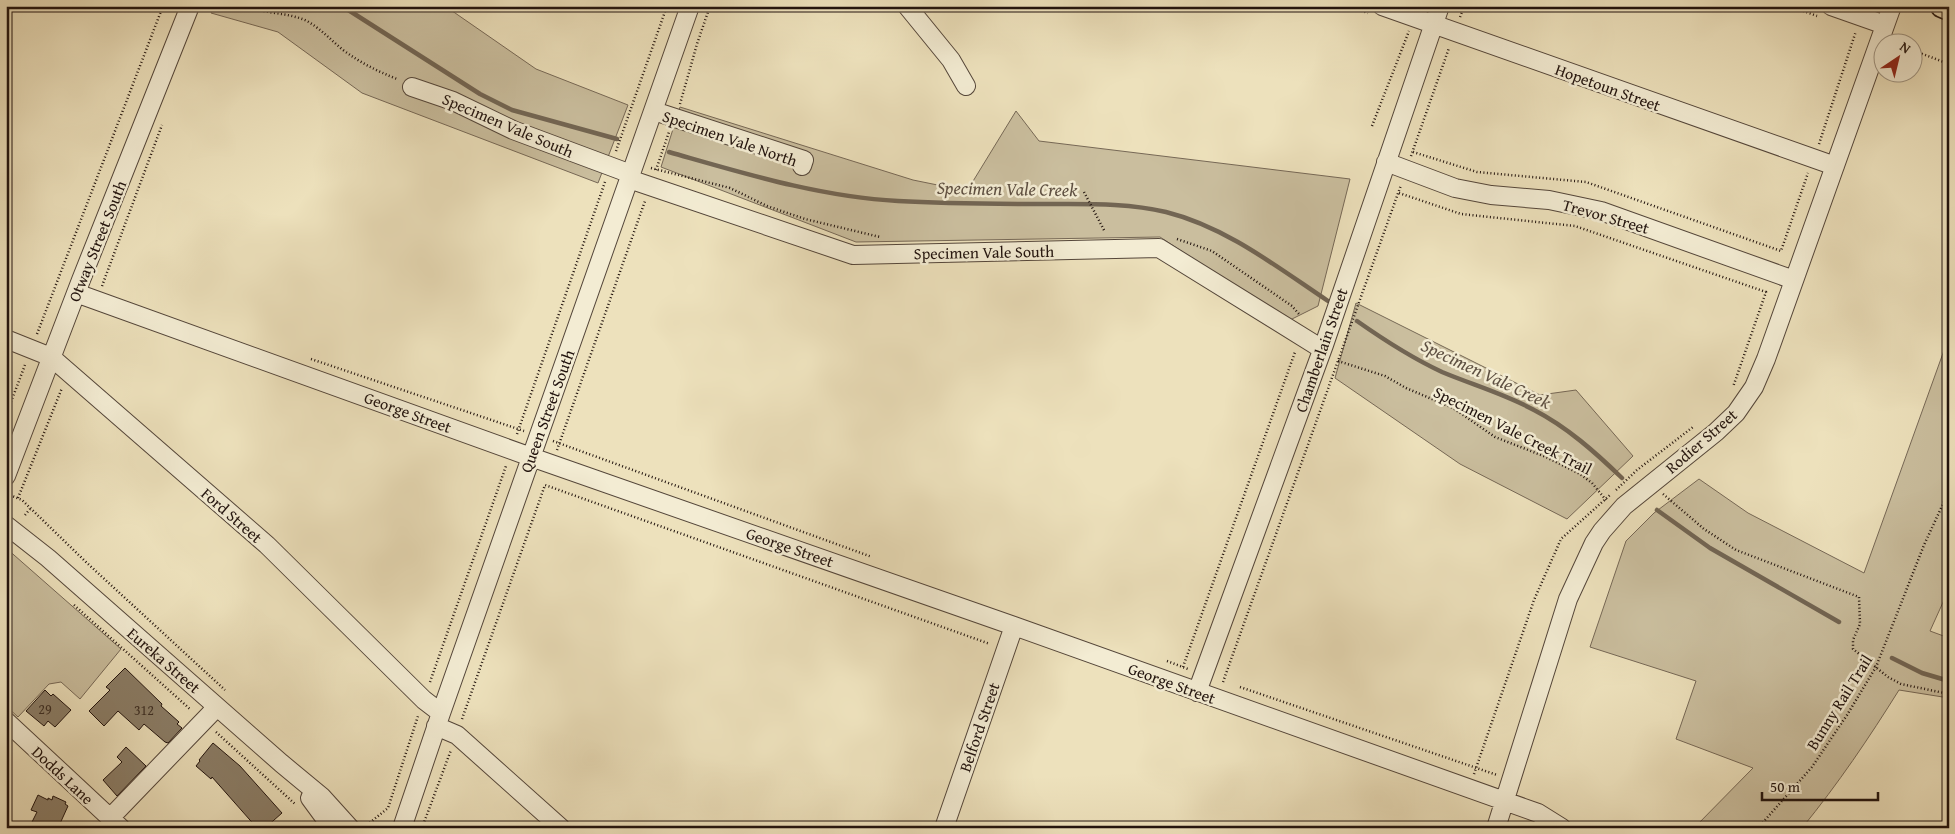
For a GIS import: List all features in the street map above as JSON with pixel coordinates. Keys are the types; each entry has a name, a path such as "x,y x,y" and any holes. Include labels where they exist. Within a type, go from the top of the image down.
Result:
{"main road":[{"path":"1942,6 1949,9"}],"street":[{"name":"Otway Street South","path":"6,476 190,6"},
{"name":"Queen Street South","path":"401,823 690,6"},
{"path":"907,6 951,60 966,86"},
{"name":"Hopetoun Street","path":"1382,6 1835,166"},
{"name":"Chamberlain Street","path":"1197,692 1322,349 1440,6"},
{"path":"1831,6 1885,25"},
{"name":"Rodier Street","path":"1496,828 1568,599 1594,543 1618,511 1716,432 1744,403 1760,372 1892,6"},
{"name":"Specimen Vale South","path":"412,87 453,101 513,130 613,161 630,176 650,187 853,255 1159,248 1322,349"},
{"name":"Specimen Vale North","path":"654,111 804,160 802,166"},
{"name":"Trevor Street","path":"1386,162 1406,171 1461,189 1500,196 1549,200 1601,211 1794,280"},
{"name":"George Street","path":"79,286 512,450 1014,626 1538,813 1562,828"},
{"name":"Ford Street","path":"6,339 51,357 267,545 424,700 438,719 562,828"},
{"name":"Eureka Street","path":"6,514 48,558"},
{"name":"Eureka Street","path":"6,525 48,558 322,797 350,828"},
{"name":"Belford Street","path":"944,828 1014,626"},
{"path":"115,823 217,707"},
{"name":"Dodds Lane","path":"6,721 115,823"},
{"name":"Eureka Street","path":"281,763 332,828"}],"path":[{"path":"6,415 163,6"},
{"path":"248,6 252,9 282,13 305,20 321,29 366,66 412,87"},
{"path":"364,828 388,808 518,429 667,6"},
{"path":"553,464 674,118 696,44 710,6"},
{"path":"1372,126 1410,28"},
{"path":"1781,251 1857,29"},
{"path":"1203,675 1223,682 1452,42"},
{"path":"1922,54 1949,64"},
{"path":"79,286 101,287 162,124"},
{"path":"1084,192 1105,232"},
{"path":"1399,193 1461,214 1575,226 1766,292"},
{"path":"1183,667 1295,352"},
{"path":"305,357 560,443 874,558"},
{"name":"Specimen Vale Creek Trail","path":"1338,361 1385,376 1406,388 1454,408 1495,437 1546,457 1580,474 1592,483 1605,500 1618,511"},
{"path":"18,498 68,372"},
{"path":"422,828 457,735 545,485 1006,650"},
{"name":"Bunny Rail Trail","path":"1758,828 1812,767 1848,715 1876,667 1924,545 1949,491"},
{"path":"1662,494 1704,529 1736,550 1859,597 1860,624 1853,640 1853,649 1901,684 1949,694"},
{"path":"10,495 18,498 30,508 226,691"},
{"path":"25,516 30,508"},
{"path":"72,603 298,808"},
{"path":"1233,685 1511,779"}],"shaded area":[{"path":"214,6 445,6 536,69 628,105 598,183 362,93 278,32 211,13"},
{"path":"680,107 913,180 967,191 1016,111 1039,141 1350,179 1318,306 1288,321 1160,237 856,242 661,167"},
{"path":"1356,303 1540,395 1576,390 1633,456 1567,519 1460,464 1335,378"},
{"path":"1947,342 1949,343 1949,589 1930,631 1949,638 1949,698 1899,690 1853,760 1802,828 1694,828 1753,768 1676,739 1696,681 1590,647 1626,541 1654,513 1699,479 1748,513 1864,573"},
{"path":"6,548 121,649 80,699 61,682 49,684 18,717 6,706"}],"building":[{"path":"125,668 179,722 177,724 182,728 168,743 144,724 139,730 118,711 104,726 89,711 110,690 106,687"},
{"path":"45,690 51,696 53,694 71,710 55,727 48,721 44,726 26,711"},
{"path":"213,743 240,766 282,813 265,828 257,828 212,777 211,779 196,766"},
{"path":"126,747 146,766 117,796 103,780 122,762 117,757"},
{"path":"38,795 48,800 48,798 52,800 53,796 66,802 65,804 68,806 58,828 29,828 37,812 31,810"}],"waterway":[{"name":"Specimen Vale Creek","path":"342,6 480,94 512,110 617,139"},
{"name":"Specimen Vale Creek","path":"669,152 782,183 869,199 956,203 1110,205 1166,212 1209,227 1230,238 1250,249 1328,301"},
{"name":"Specimen Vale Creek","path":"1357,321 1431,367 1512,399 1558,424 1622,478"},
{"name":"Specimen Vale Creek","path":"1657,510 1710,548 1839,622"},
{"name":"Specimen Vale Creek","path":"1892,658 1922,673 1949,681"}]}
